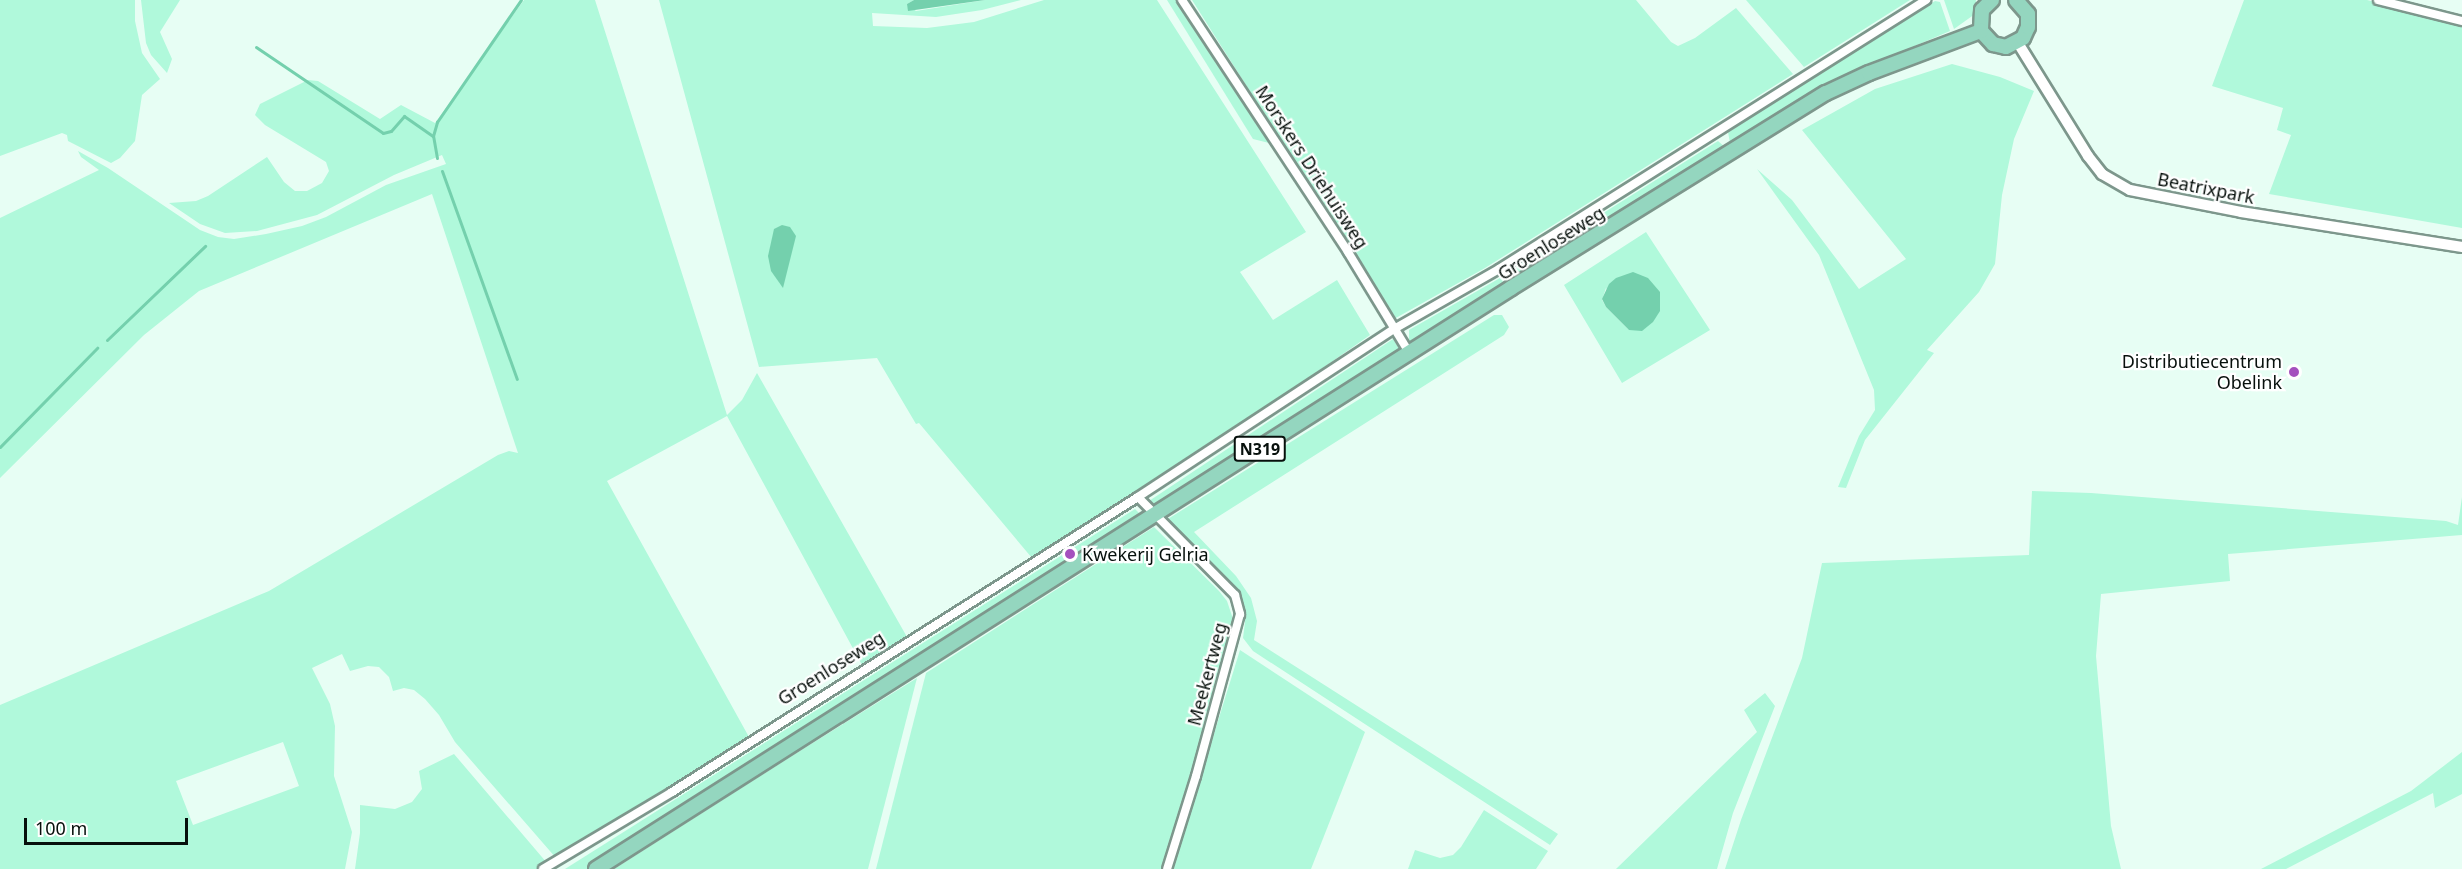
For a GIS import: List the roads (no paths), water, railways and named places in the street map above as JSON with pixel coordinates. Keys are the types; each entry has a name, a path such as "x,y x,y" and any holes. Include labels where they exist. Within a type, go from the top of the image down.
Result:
{"main road":[{"path":"1987,2 1980,17 1981,31 1988,41 2000,46 2018,43 2026,33 2029,20 2020,1"},
{"name":"Groenloseweg","path":"596,869 1826,93 1869,73 1981,31"}],"street":[{"name":"Morskers Driehuisweg","path":"1182,0 1348,252 1410,354"},
{"name":"Groenloseweg","path":"543,869 672,792 1138,497 1394,329 1499,269 1926,0"},
{"path":"2378,0 2405,4 2462,21"},
{"name":"Beatrixpark","path":"2018,43 2088,156 2102,174 2130,190 2241,212 2462,247"},
{"path":"1138,497 1155,515"},
{"name":"Meekertweg","path":"1155,515 1235,595 1240,614 1196,777 1167,869"}],"waterway":[{"path":"437,158 433,136 437,122 521,0"},
{"path":"256,47 383,133 391,131 404,116 433,136"},
{"path":"442,171 517,379"},
{"path":"107,340 205,246"},
{"path":"0,447 97,348"}],"place":[{"name":"Distributiecentrum Obelink","path":"2294,372"},
{"name":"Kwekerij Gelria","path":"1070,554"}]}
